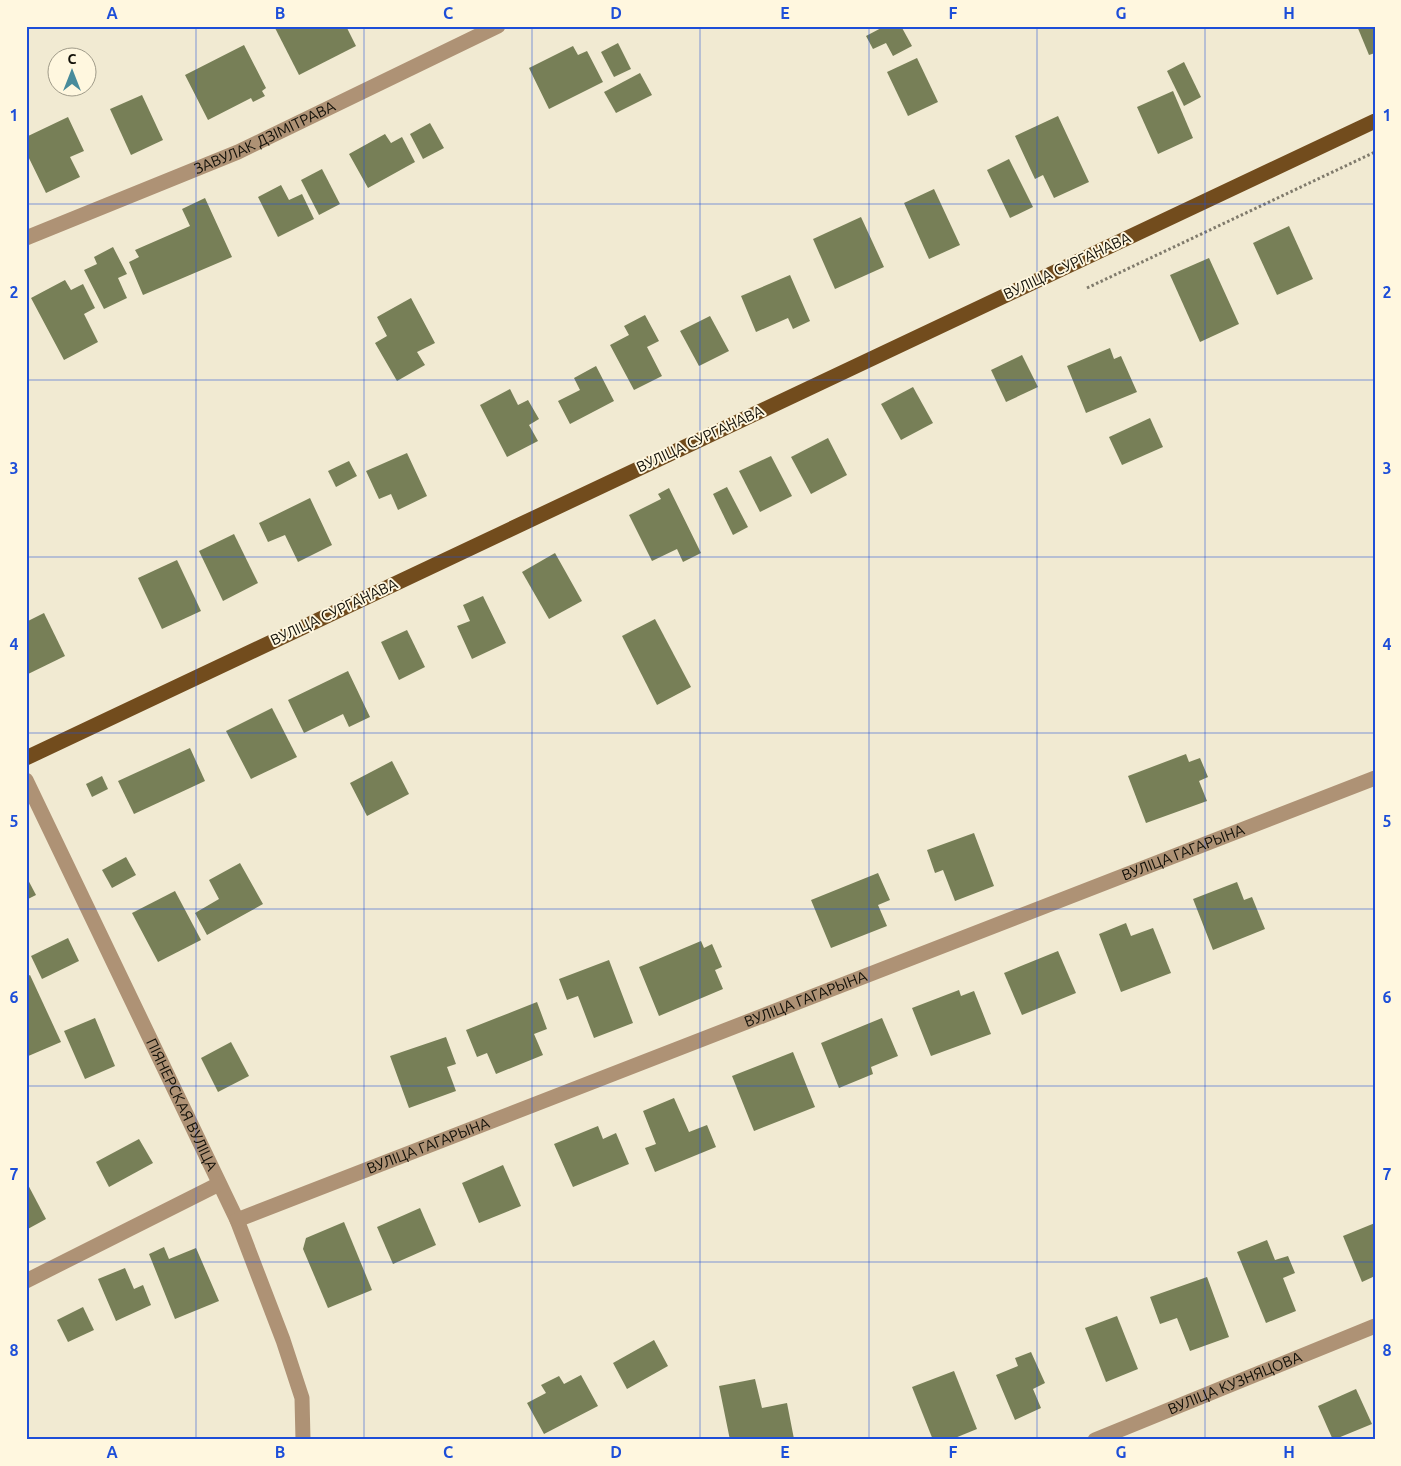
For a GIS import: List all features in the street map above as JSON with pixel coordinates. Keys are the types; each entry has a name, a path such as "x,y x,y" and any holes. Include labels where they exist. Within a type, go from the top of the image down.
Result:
{"main road":[{"name":"ВУЛІЦА СУРГАНАВА","path":"26,758 1375,121"}],"street":[{"name":"ЗАВУЛАК ДЗІМІТРАВА","path":"26,238 238,152 498,26"},
{"name":"ВУЛІЦА ГАГАРЫНА","path":"237,1220 1375,778"},
{"name":"ПІЯНЕРСКАЯ ВУЛІЦА","path":"26,780 237,1220 284,1340 302,1398 303,1440"},
{"path":"26,1281 219,1184"},
{"name":"ВУЛІЦА КУЗНЯЦОВА","path":"1095,1440 1375,1326"}],"path":[{"path":"1087,288 1375,152"}],"building":[{"path":"274,26 346,26 356,46 299,75"},
{"path":"885,26 901,26 912,46 893,56 886,43 873,49 866,36"},
{"path":"1357,26 1375,26 1375,53 1369,55"},
{"path":"618,43 631,69 614,77 601,52"},
{"path":"244,45 266,88 262,91 265,96 253,102 251,98 208,120 185,75"},
{"path":"573,46 578,55 587,51 603,82 549,109 529,68"},
{"path":"917,58 938,102 908,116 887,72"},
{"path":"1184,62 1201,97 1184,106 1167,71"},
{"path":"640,73 652,95 616,113 604,92"},
{"path":"1173,91 1193,138 1158,154 1137,107"},
{"path":"142,95 163,140 131,155 110,109"},
{"path":"1058,116 1089,182 1054,198 1043,175 1035,179 1015,136"},
{"path":"68,117 84,151 70,157 80,177 46,193 26,152 26,137"},
{"path":"430,123 444,148 423,159 410,134"},
{"path":"385,134 391,143 402,137 415,162 368,188 349,154"},
{"path":"1009,159 1033,207 1010,218 987,170"},
{"path":"322,169 340,204 319,215 301,180"},
{"path":"281,185 289,200 302,194 314,219 278,237 258,197"},
{"path":"934,189 960,245 929,259 904,203"},
{"path":"205,198 232,257 143,295 129,262 139,257 135,250 190,226 182,209"},
{"path":"861,217 884,267 835,289 813,239"},
{"path":"1289,226 1313,279 1277,295 1253,243"},
{"path":"113,247 127,274 118,278 127,298 104,309 84,270 97,264 94,257"},
{"path":"1209,258 1239,324 1200,342 1170,275"},
{"path":"790,275 810,321 793,329 788,318 756,332 741,296"},
{"path":"65,280 71,290 83,284 95,308 84,314 98,342 64,360 31,298"},
{"path":"411,298 435,343 417,352 425,365 397,381 375,343 387,336 377,317"},
{"path":"645,315 659,341 647,347 662,376 634,390 610,345 629,335 624,326"},
{"path":"710,316 729,351 699,366 680,331"},
{"path":"1110,348 1114,359 1121,356 1137,392 1086,413 1067,366"},
{"path":"1022,355 1038,387 1006,402 991,370"},
{"path":"596,366 614,401 570,424 558,401 580,390 574,378"},
{"path":"913,387 933,423 901,440 881,404"},
{"path":"510,389 518,405 528,400 539,419 529,425 538,441 507,457 480,405"},
{"path":"1150,418 1163,447 1122,465 1109,437"},
{"path":"828,438 847,475 811,494 791,457"},
{"path":"407,453 427,496 398,510 391,494 379,499 366,471"},
{"path":"771,456 792,496 760,512 739,471"},
{"path":"349,461 357,476 336,487 328,471"},
{"path":"727,487 748,527 733,535 713,494"},
{"path":"669,488 701,553 683,562 677,549 652,561 629,515 661,499 658,494"},
{"path":"310,498 332,545 298,562 285,535 268,542 259,523"},
{"path":"234,534 258,583 223,601 199,551"},
{"path":"555,553 582,601 549,619 522,572"},
{"path":"177,560 201,611 162,629 138,578"},
{"path":"483,596 506,643 472,659 457,626 470,621 463,605"},
{"path":"44,613 65,656 26,675 26,622"},
{"path":"655,619 691,687 657,705 622,636"},
{"path":"407,630 425,667 399,680 381,642"},
{"path":"348,671 370,717 349,727 343,714 304,733 288,700"},
{"path":"272,708 297,757 251,779 226,731"},
{"path":"190,748 205,781 134,814 118,781"},
{"path":"1186,754 1189,762 1200,758 1208,777 1199,781 1207,801 1146,823 1128,776"},
{"path":"392,761 409,794 367,816 350,783"},
{"path":"102,776 108,789 92,797 86,784"},
{"path":"974,833 994,886 955,901 943,870 935,873 927,850"},
{"path":"126,857 136,875 112,888 102,870"},
{"path":"240,863 263,904 207,935 195,913 219,899 209,880"},
{"path":"878,873 890,900 878,905 887,926 831,948 811,900"},
{"path":"26,876 36,895 26,900"},
{"path":"1237,882 1244,900 1252,897 1265,929 1213,950 1193,899"},
{"path":"175,891 201,940 158,962 132,913"},
{"path":"1126,923 1131,936 1153,928 1171,973 1121,992 1099,934"},
{"path":"68,938 79,961 42,979 31,956"},
{"path":"701,941 704,948 712,944 722,967 715,970 723,989 659,1016 639,967"},
{"path":"1058,951 1076,993 1022,1015 1004,973"},
{"path":"609,960 633,1023 594,1038 578,996 567,1000 559,979"},
{"path":"30,975 61,1042 26,1057 26,977"},
{"path":"959,990 961,996 974,991 991,1034 931,1056 912,1008"},
{"path":"537,1002 547,1029 534,1034 543,1055 496,1074 487,1053 477,1057 466,1030"},
{"path":"95,1018 115,1066 85,1079 64,1031"},
{"path":"882,1018 898,1056 871,1067 873,1074 839,1088 821,1043"},
{"path":"446,1037 456,1064 447,1067 456,1091 409,1108 390,1056"},
{"path":"231,1042 249,1076 218,1092 201,1058"},
{"path":"793,1052 815,1107 754,1131 732,1076"},
{"path":"674,1098 689,1132 707,1125 716,1147 655,1172 645,1148 656,1144 643,1111"},
{"path":"598,1126 603,1139 616,1133 629,1164 573,1187 554,1144"},
{"path":"139,1139 153,1163 109,1187 96,1162"},
{"path":"503,1165 521,1206 479,1223 462,1183"},
{"path":"26,1181 46,1219 26,1230"},
{"path":"420,1208 436,1245 393,1264 377,1227"},
{"path":"344,1222 372,1290 328,1308 303,1249 306,1238"},
{"path":"1375,1223 1375,1276 1362,1282 1343,1236"},
{"path":"1267,1240 1275,1260 1288,1256 1295,1273 1283,1278 1296,1311 1266,1323 1237,1252"},
{"path":"164,1247 169,1259 196,1248 219,1301 175,1319 149,1254"},
{"path":"125,1268 134,1289 143,1285 151,1305 116,1321 98,1279"},
{"path":"1207,1277 1229,1337 1190,1351 1177,1318 1160,1324 1150,1297"},
{"path":"83,1307 94,1330 68,1342 57,1320"},
{"path":"1117,1316 1138,1369 1106,1382 1085,1328"},
{"path":"654,1340 668,1366 627,1389 613,1363"},
{"path":"1031,1352 1045,1383 1033,1389 1041,1408 1015,1420 996,1375 1018,1366 1015,1358"},
{"path":"954,1371 977,1429 950,1440 933,1440 912,1387"},
{"path":"581,1375 598,1406 544,1434 527,1403 546,1393 541,1385 559,1376 564,1384"},
{"path":"755,1379 762,1408 787,1403 794,1439 730,1440 719,1386"},
{"path":"1356,1389 1372,1424 1333,1440 1318,1406"}]}
